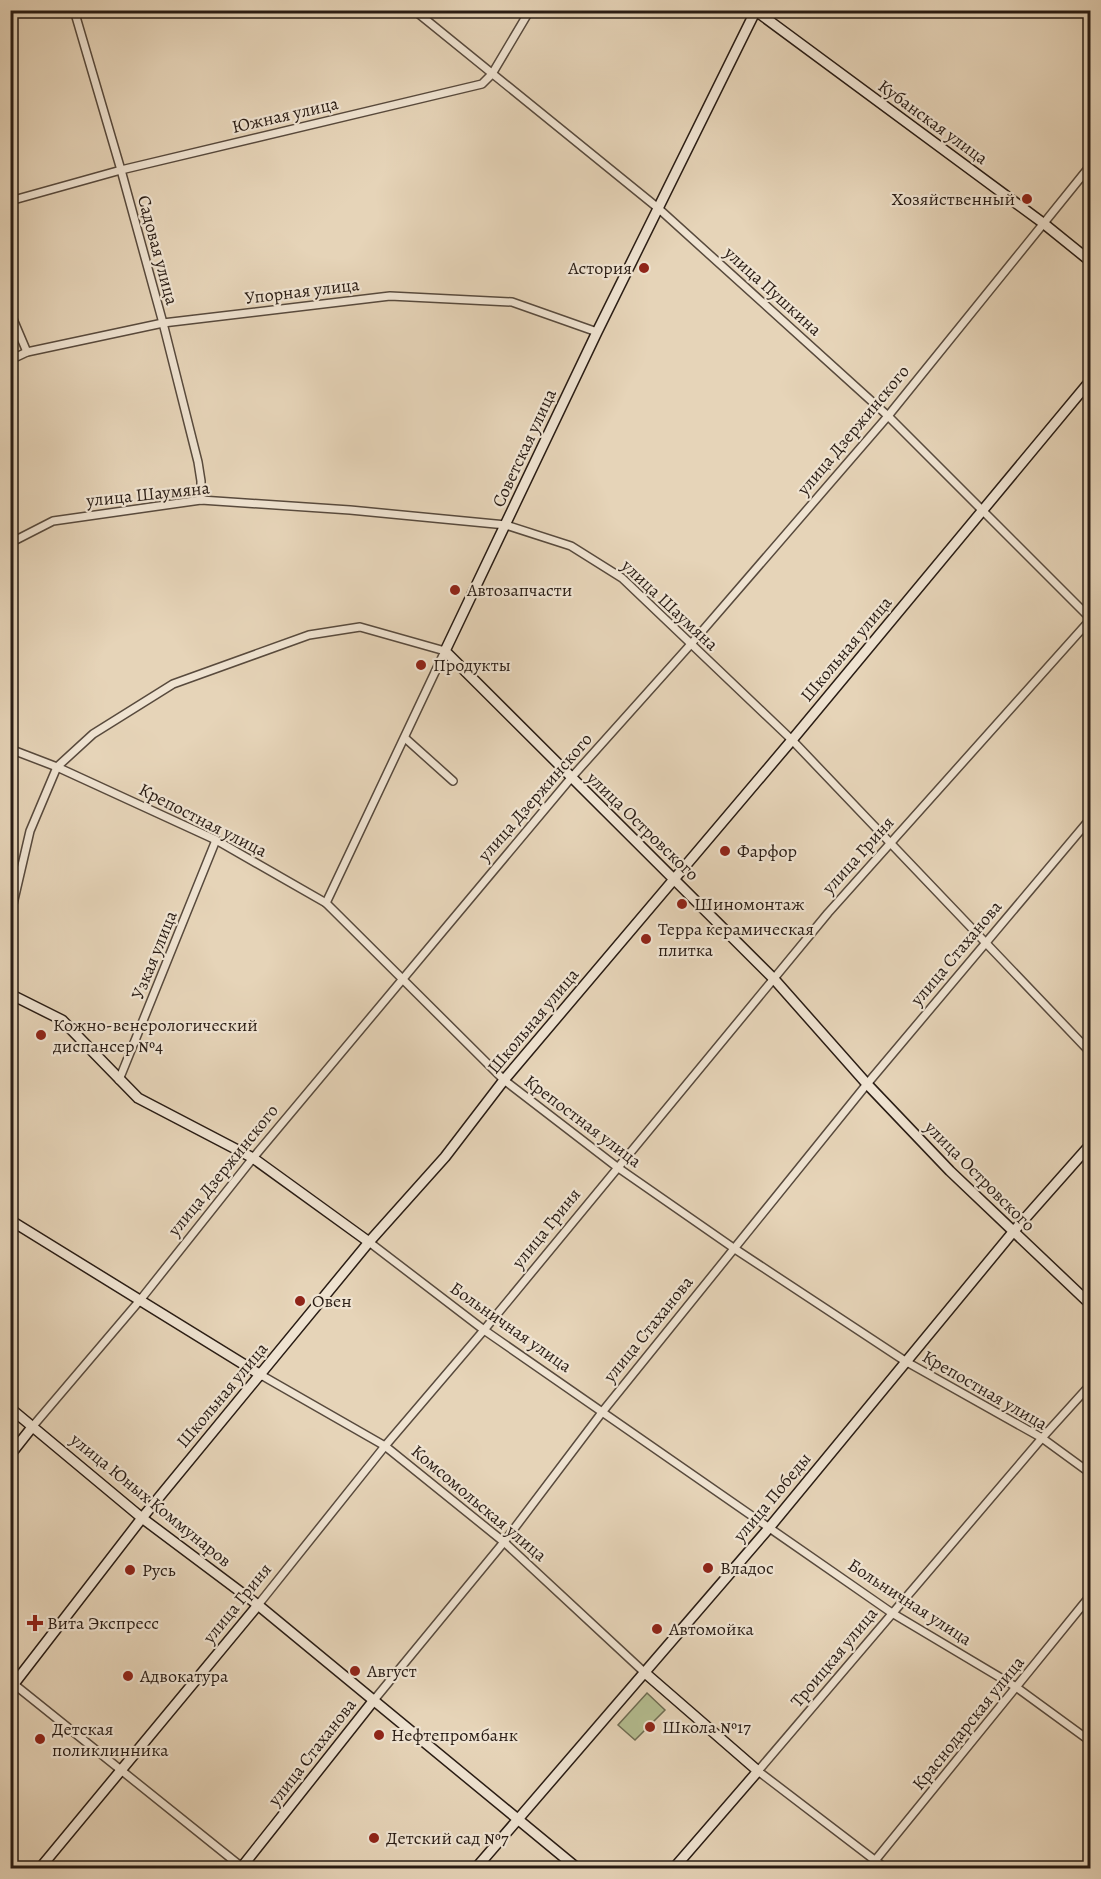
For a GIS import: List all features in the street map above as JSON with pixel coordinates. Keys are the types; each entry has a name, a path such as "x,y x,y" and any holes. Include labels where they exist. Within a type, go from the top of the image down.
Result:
{"street":[{"name":"Садовая улица","path":"74,10 163,323 198,462 201,500"},
{"name":"улица Пушкина","path":"414,10 658,208 888,416 1090,619"},
{"path":"492,74 530,10"},
{"name":"Советская улица","path":"326,903 597,332 756,11"},
{"name":"Кубанская улица","path":"756,11 1043,223 1090,261"},
{"name":"Южная улица","path":"10,201 121,170 482,84 492,74"},
{"name":"улица Дзержинского","path":"10,1455 141,1299 253,1158 571,778 691,644 888,416 1090,166"},
{"name":"Упорная улица","path":"10,360 27,352 163,323 390,296 512,302 597,332"},
{"path":"10,312 27,352"},
{"name":"Школьная улица","path":"12,1685 142,1518 369,1242 445,1157 504,1080 792,740 1090,381"},
{"name":"улица Шаумяна","path":"10,543 52,521 201,500 350,510 506,525 571,546 622,578 792,740 1090,1052"},
{"name":"улица Гриня","path":"40,1869 121,1768 258,1605 385,1446 484,1330 828,913 1090,619"},
{"name":"улица Островского","path":"57,766 93,734 173,684 309,635 360,627 444,651 774,980 867,1084 950,1171 1090,1304"},
{"path":"405,738 453,781"},
{"name":"Крепостная улица","path":"10,749 57,766 216,840 326,903 504,1080 617,1167 735,1249 905,1361 1042,1438 1090,1473"},
{"path":"10,917 30,831 57,766"},
{"name":"улица Стаханова","path":"242,1868 374,1700 504,1542 603,1411 867,1084 1090,819"},
{"name":"Узкая улица","path":"119,1080 216,840"},
{"name":"Больничная улица","path":"10,994 62,1020 138,1098 253,1158 369,1242 484,1330 892,1613 1016,1687 1090,1741"},
{"name":"улица Победы","path":"476,1869 769,1528 905,1361 1090,1145"},
{"name":"Комсомольская улица","path":"10,1220 261,1375 385,1446 504,1542 644,1672 758,1771 885,1869"},
{"name":"Троицкая улица","path":"674,1869 1042,1438 1090,1385"},
{"name":"улица Юных Коммунаров","path":"10,1408 142,1518 258,1605 577,1869"},
{"name":"Краснодарская улица","path":"869,1869 1090,1596"},
{"path":"12,1685 121,1768 242,1868"}],"green space":[{"path":"647,1693 665,1710 635,1740 618,1725"}],"place":[{"name":"Хозяйственный","path":"1027,199"},
{"name":"Астория","path":"644,268"},
{"name":"Автозапчасти","path":"455,590"},
{"name":"Продукты","path":"421,665"},
{"name":"Фарфор","path":"725,851"},
{"name":"Шиномонтаж","path":"682,904"},
{"name":"Терра керамическая плитка","path":"646,939"},
{"name":"Кожно-венерологический диспансер №4","path":"41,1035"},
{"name":"Овен","path":"300,1301"},
{"name":"Владос","path":"708,1568"},
{"name":"Русь","path":"130,1570"},
{"name":"Вита Экспресс","path":"35,1623"},
{"name":"Автомойка","path":"657,1629"},
{"name":"Август","path":"355,1671"},
{"name":"Адвокатура","path":"128,1676"},
{"name":"Школа №17","path":"650,1727"},
{"name":"Нефтепромбанк","path":"379,1735"},
{"name":"Детская поликлинника","path":"40,1739"},
{"name":"Детский сад №7","path":"374,1838"}]}
